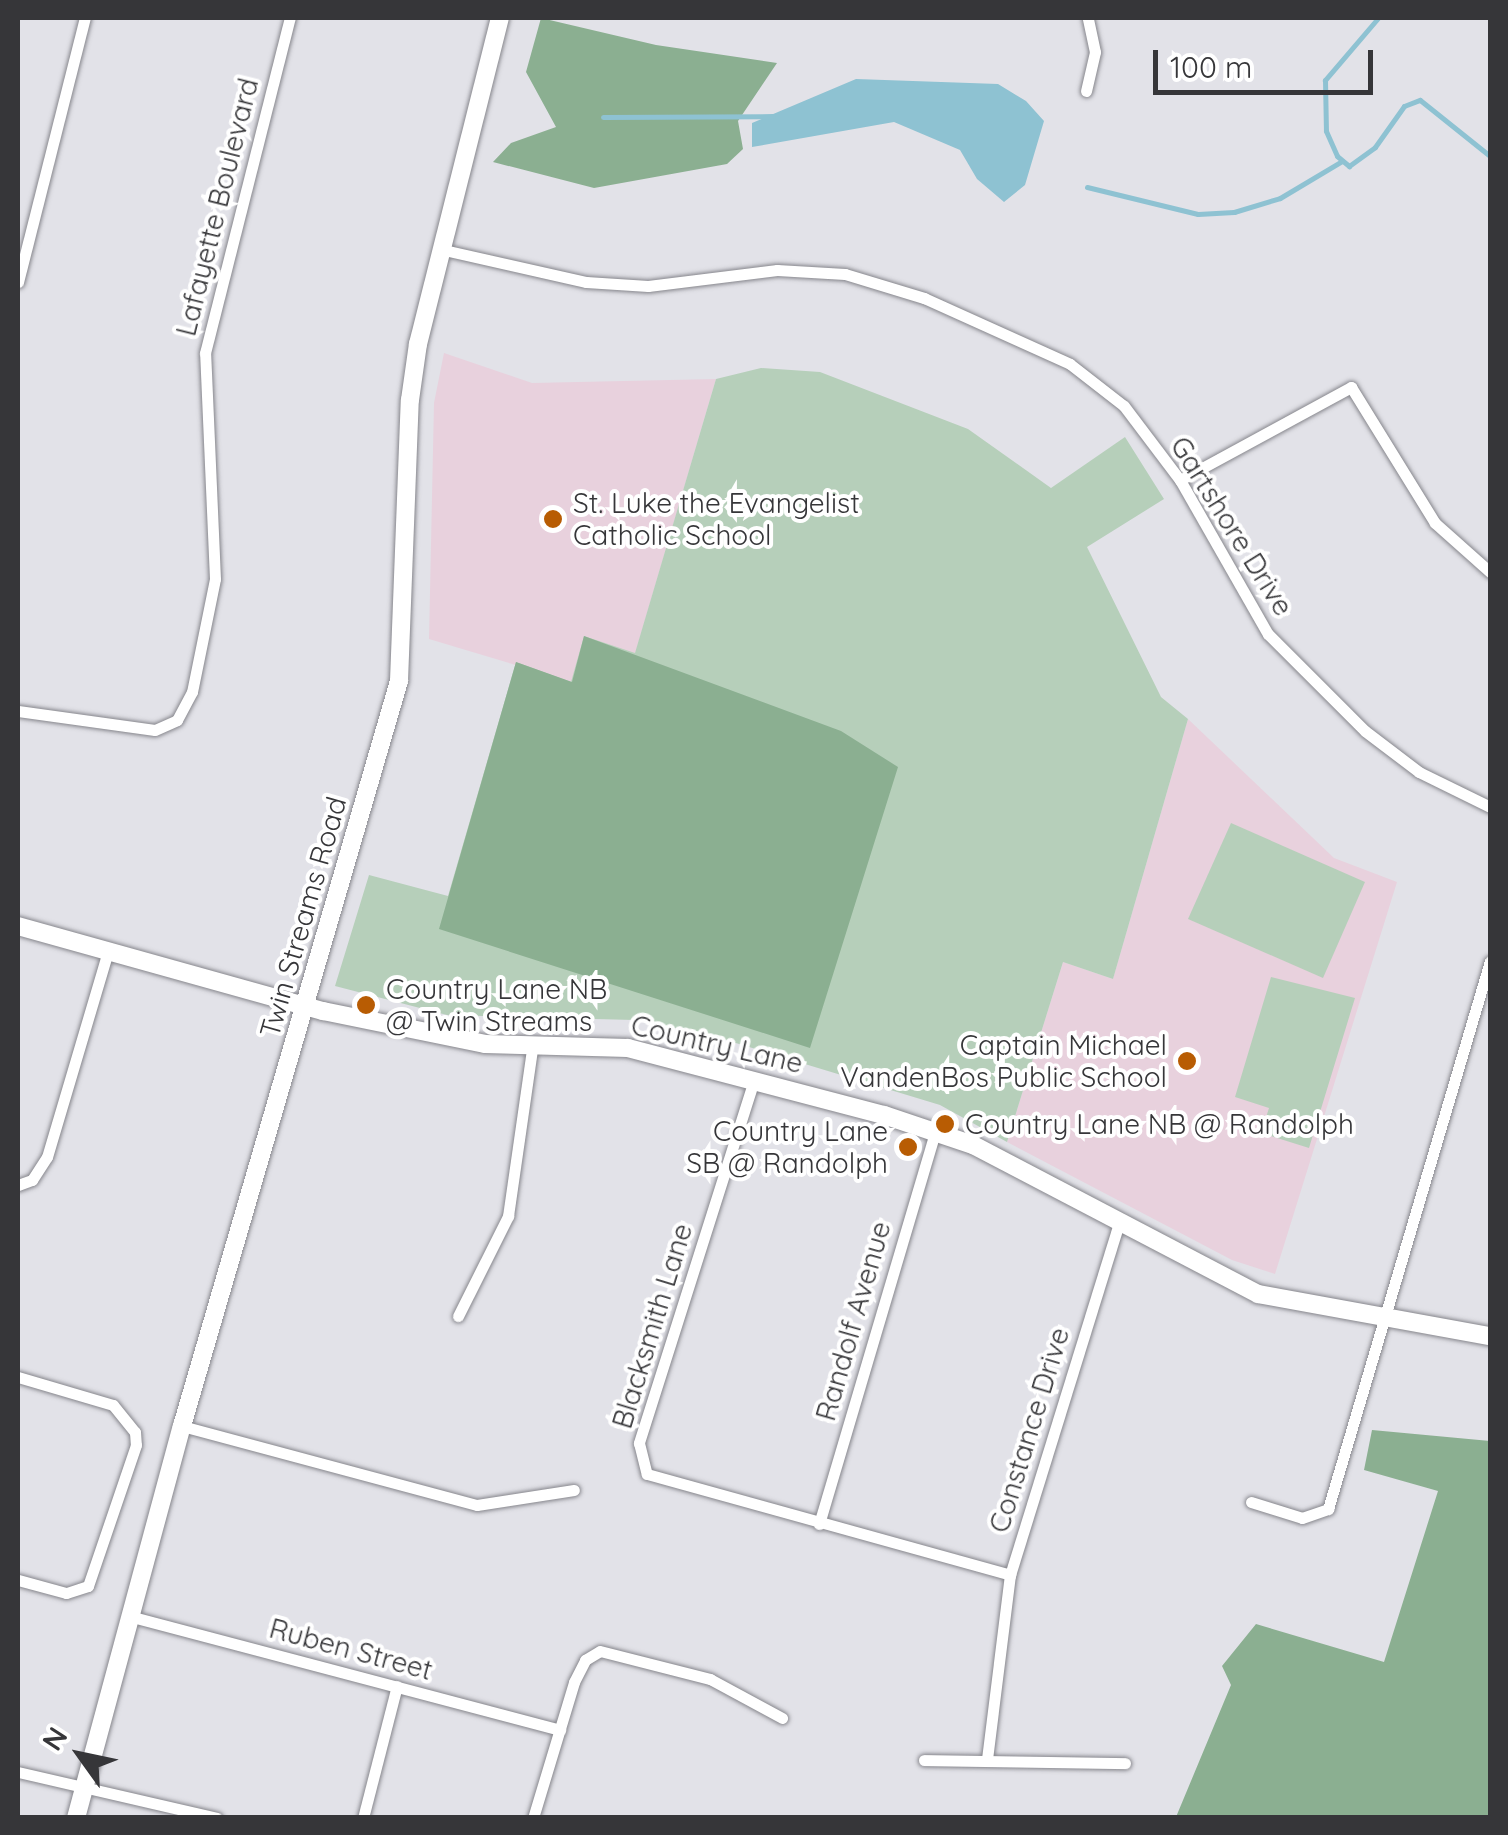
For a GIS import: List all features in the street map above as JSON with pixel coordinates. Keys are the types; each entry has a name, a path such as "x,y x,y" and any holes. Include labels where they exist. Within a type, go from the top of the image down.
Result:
{"street":[{"path":"18,282 85,18"},
{"name":"Lafayette Boulevard","path":"18,711 155,730 177,720 192,692 216,579 205,353 290,18"},
{"name":"Twin Streams Road","path":"76,1818 182,1426 399,681 410,400 500,18"},
{"path":"1086,91 1095,52 1088,18"},
{"name":"Gartshore Drive","path":"444,250 586,282 648,286 777,270 845,274 924,298 1070,364 1124,406 1180,480 1268,634 1364,732 1419,772 1490,807"},
{"path":"1180,480 1351,387 1435,522 1490,572"},
{"name":"Country Lane","path":"18,926 306,1005 532,1049 628,1048 754,1080 973,1145 1118,1226 1258,1294 1490,1336"},
{"path":"18,1185 32,1180 47,1156 108,950"},
{"path":"1251,1502 1302,1518 1328,1509 1490,961"},
{"path":"458,1316 508,1216 532,1049"},
{"name":"Blacksmith Lane","path":"754,1080 640,1442 647,1474 820,1524"},
{"name":"Randolf Avenue","path":"820,1524 935,1132"},
{"name":"Constance Drive","path":"820,1524 1010,1574 1118,1226"},
{"path":"18,1376 112,1405 136,1432 136,1445 88,1586 66,1593 18,1580"},
{"path":"182,1426 476,1504 574,1490"},
{"path":"987,1760 1010,1574"},
{"name":"Ruben Street","path":"129,1616 560,1730"},
{"path":"533,1818 585,1660 612,1650 710,1679 782,1718"},
{"path":"363,1818 397,1686"},
{"path":"924,1760 1125,1763"},
{"path":"18,1772 215,1817"}],"shaded area":[{"name":"St. Luke the Evangelist Catholic School","path":"444,353 532,383 716,379 635,654 572,682 429,639 434,403"},
{"name":"Captain Michael VandenBos Public School","path":"1188,719 1334,858 1397,882 1275,1274 1232,1260 1007,1142 1063,962 1113,979"}],"green space":[{"path":"541,18 656,45 777,63 738,121 743,149 727,164 594,188 493,162 511,143 556,127 526,72"},
{"path":"761,368 820,372 968,429 1051,488 1125,437 1164,499 1087,547 1161,697 1188,719 1113,979 1063,962 1007,1142 940,1105 706,1034 634,1020 447,1015 335,986 369,875 448,896 516,662 571,682 584,636 635,653 716,379"},
{"path":"584,636 841,731 898,767 810,1048 439,929 516,662 572,682"},
{"path":"1231,823 1365,882 1323,978 1188,919"},
{"path":"1271,977 1355,998 1309,1148 1261,1133 1269,1108 1235,1097"},
{"path":"1372,1430 1490,1441 1490,1817 1176,1817 1231,1685 1222,1666 1256,1624 1384,1662 1438,1491 1364,1470"}],"water":[{"path":"856,79 998,84 1026,101 1044,121 1025,185 1004,202 977,179 960,150 894,122 752,147 752,123"}],"waterway":[{"path":"1378,18 1325,80 1326,131 1337,156 1349,166 1375,147 1404,106 1420,100 1490,156"},
{"path":"603,117 773,116"},
{"path":"1087,187 1198,214 1234,212 1280,198 1342,161"}],"place":[{"name":"St. Luke the Evangelist Catholic School","path":"553,519"},
{"name":"Country Lane NB @ Twin Streams","path":"366,1005"},
{"name":"Captain Michael VandenBos Public School","path":"1187,1061"},
{"name":"Country Lane NB @ Randolph","path":"945,1124"},
{"name":"Country Lane SB @ Randolph","path":"908,1147"}]}
